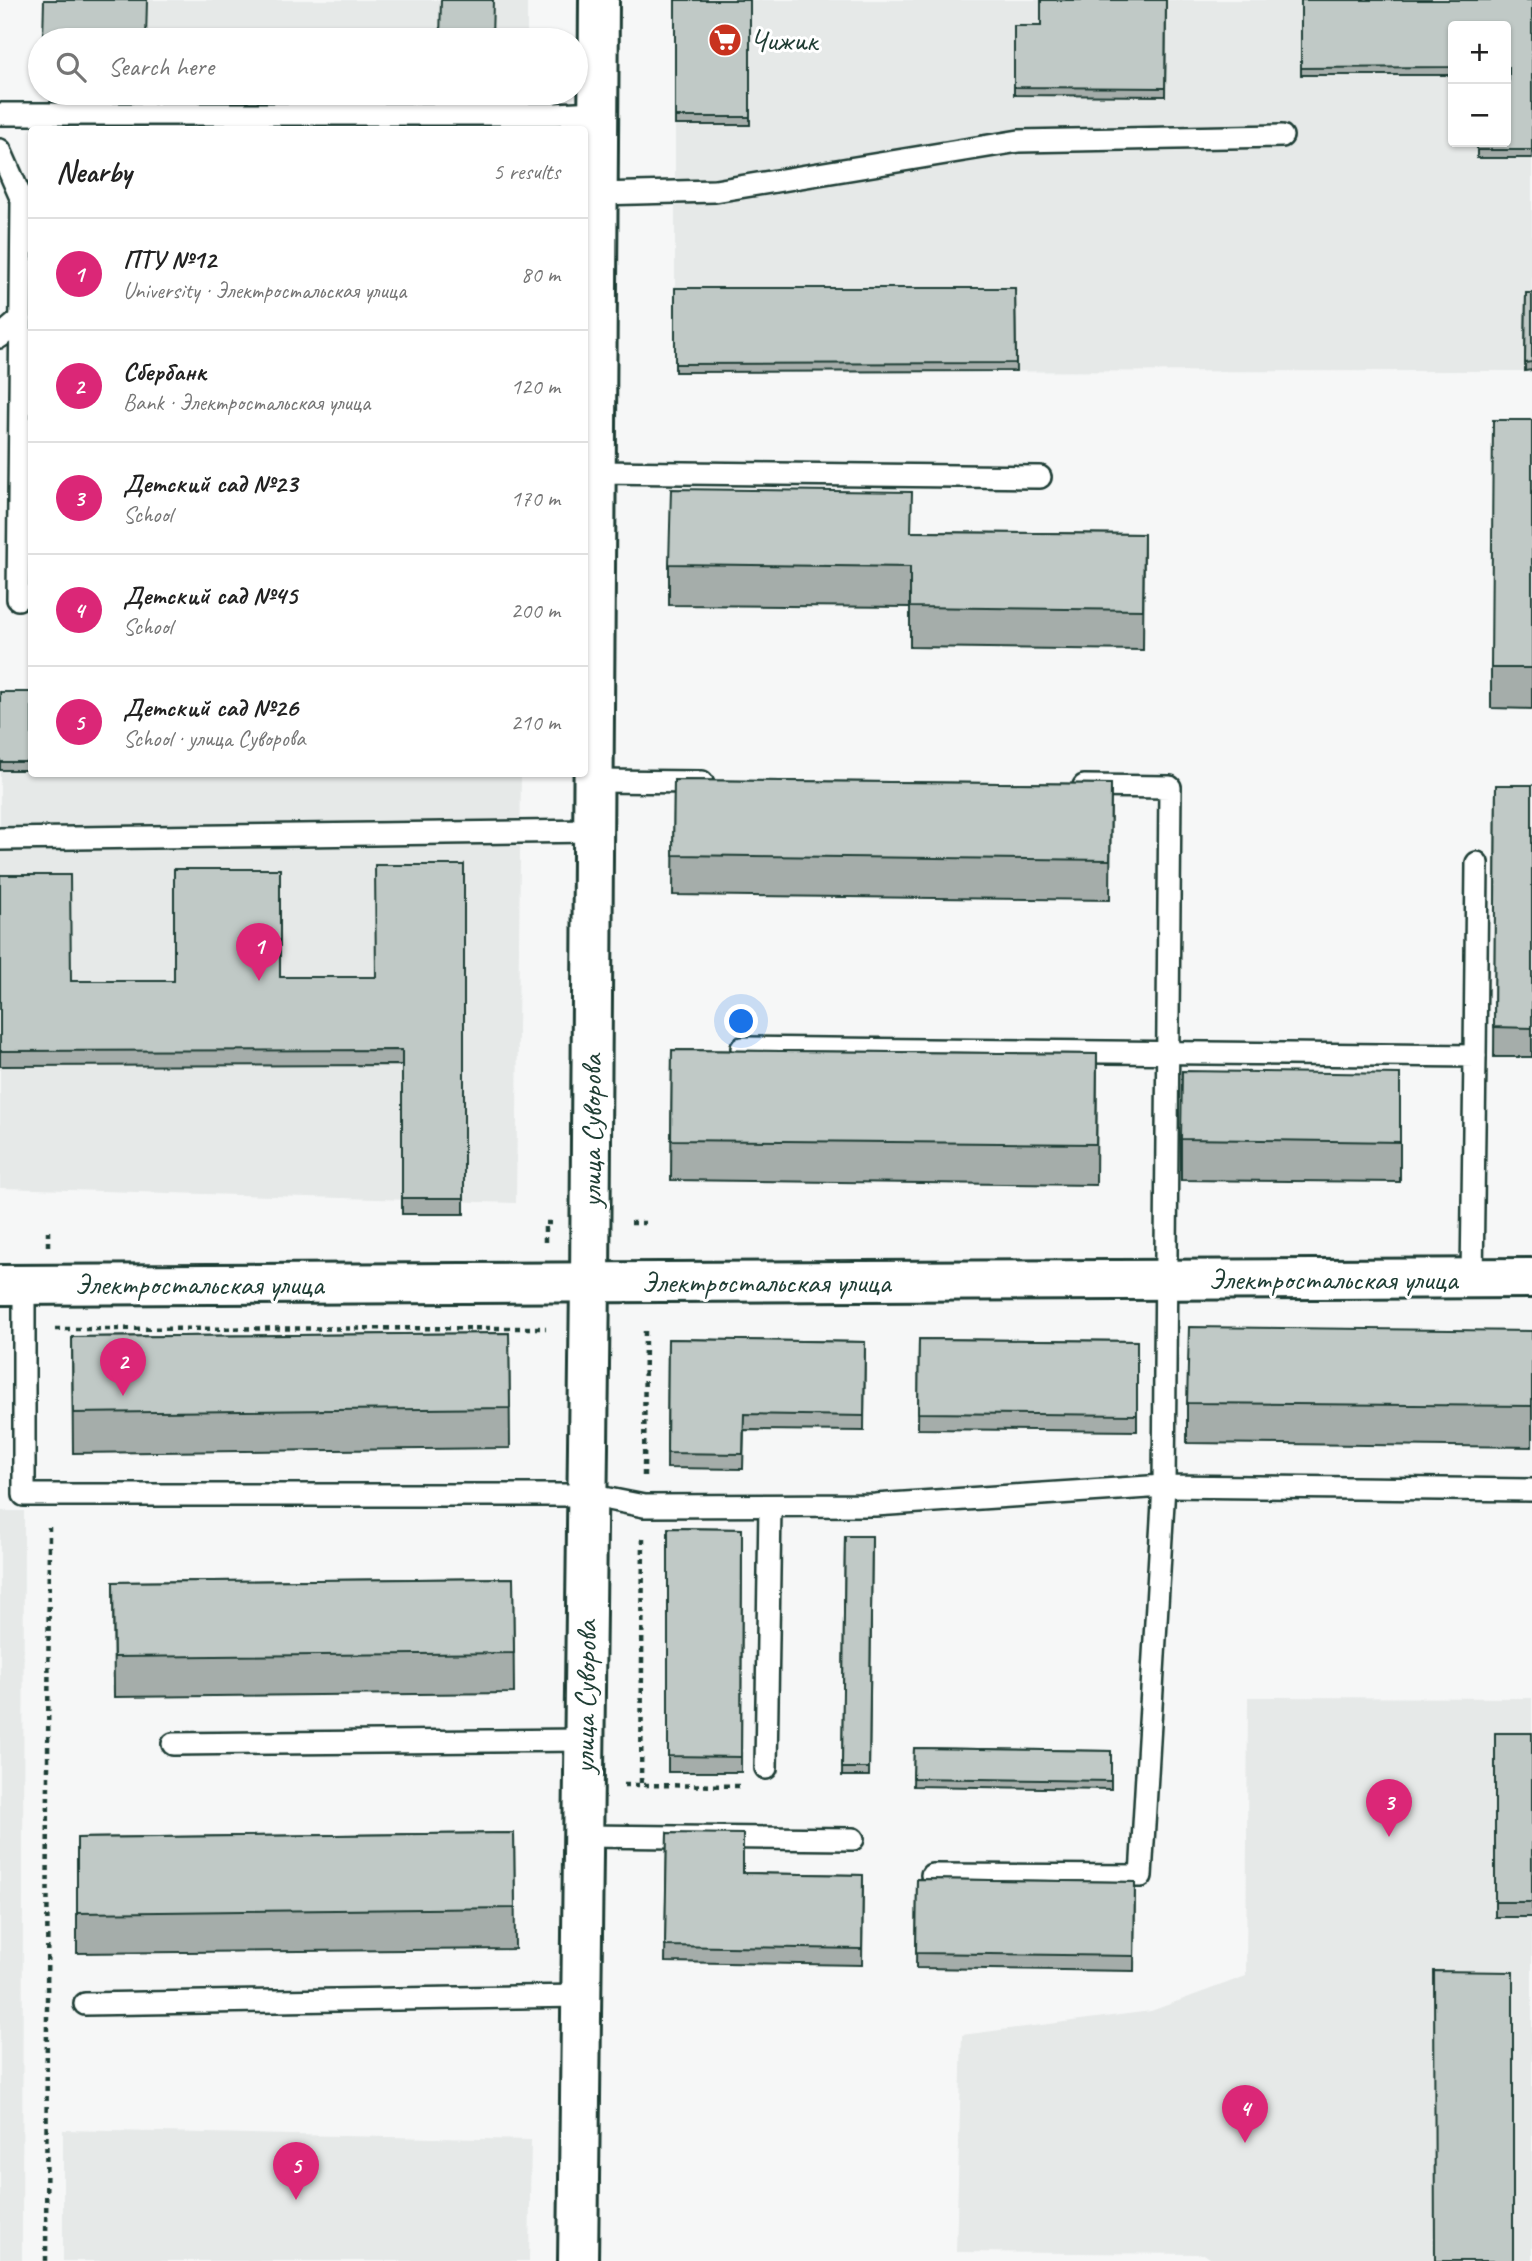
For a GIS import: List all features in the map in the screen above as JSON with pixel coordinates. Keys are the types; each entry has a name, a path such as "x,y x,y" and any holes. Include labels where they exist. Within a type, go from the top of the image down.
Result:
{"street":[{"name":"улица Суворова","path":"578,2261 590,1283 594,781 590,598 596,472 598,0"},
{"name":"Электростальская улица","path":"12,1285 1532,1278"}],"lane":[{"path":"0,114 598,112"},
{"path":"597,194 715,191 1019,141 1282,136"},
{"path":"0,149 22,200 18,599"},
{"path":"0,337 22,319"},
{"path":"596,472 1040,477"},
{"path":"594,781 726,782"},
{"path":"932,1875 1141,1877 1164,1486 1170,787 1059,786"},
{"path":"0,839 593,831"},
{"path":"1472,1278 1477,863"},
{"path":"742,1048 1475,1056"},
{"path":"12,1285 24,1495 588,1495 644,1506 770,1506 875,1505 1164,1486 1532,1490"},
{"path":"766,1768 770,1506"},
{"path":"173,1744 584,1740"},
{"path":"583,1836 853,1839"},
{"path":"85,2004 582,1996"}],"path":[{"path":"49,1329 546,1328"},
{"path":"645,1330 641,1785 766,1786 766,1768"},
{"path":"46,2261 49,1495"}],"shaded area":[{"path":"44,0 527,0 527,28 43,28"},
{"path":"675,0 1532,0 1532,300 1526,301 1525,371 675,372"},
{"path":"28,724 28,777 521,777 516,1203 0,1188 0,726"},
{"path":"0,1511 24,1511 22,2261 0,2261"},
{"path":"1248,1697 1532,1698 1532,2261 1214,2261 1204,2254 956,2252 962,2035 1151,2011 1246,1976"},
{"path":"63,2130 531,2140 529,2261 63,2261"}],"building":[{"path":"44,0 147,0 146,28 43,28"},
{"path":"441,0 493,0 492,28 440,28"},
{"path":"675,0 750,0 750,117 675,117"},
{"path":"1041,0 1166,0 1165,88 1014,87 1014,26 1041,26"},
{"path":"1301,0 1532,0 1532,150 1477,150 1477,147 1511,147 1511,21 1448,21 1448,67 1301,68"},
{"path":"675,288 1015,288 1016,363 675,364"},
{"path":"1526,293 1532,293 1532,362 1525,363"},
{"path":"1493,420 1532,420 1532,668 1491,668"},
{"path":"671,489 912,492 911,532 1144,534 1143,610 910,607 910,567 669,564"},
{"path":"0,692 28,692 28,762 0,762"},
{"path":"674,780 1111,784 1110,860 673,855"},
{"path":"1496,785 1532,785 1532,1028 1494,1027"},
{"path":"375,865 464,865 464,1198 402,1198 402,1050 0,1051 0,875 70,875 71,981 174,981 174,869 280,869 280,977 376,977"},
{"path":"672,1050 1097,1054 1096,1144 671,1140"},
{"path":"1182,1071 1400,1074 1400,1142 1181,1139"},
{"path":"1189,1327 1532,1331 1532,1406 1187,1403"},
{"path":"509,1333 510,1408 73,1413 72,1337"},
{"path":"668,1339 865,1342 864,1416 744,1414 743,1454 667,1453"},
{"path":"919,1339 1137,1341 1137,1415 918,1413"},
{"path":"668,1528 742,1529 741,1757 668,1756"},
{"path":"845,1536 872,1536 869,1768 842,1768"},
{"path":"513,1578 514,1653 114,1657 113,1582"},
{"path":"1495,1733 1532,1733 1532,1902 1495,1902"},
{"path":"914,1748 1111,1751 1111,1781 913,1778"},
{"path":"514,1833 515,1908 77,1913 77,1838"},
{"path":"667,1833 743,1834 743,1873 863,1875 862,1949 665,1946"},
{"path":"917,1879 1135,1882 1134,1956 916,1953"},
{"path":"1434,1971 1513,1972 1513,2261 1435,2261"}],"place":[{"name":"Чижик","path":"725,40"},
{"name":"ПТУ №12","path":"259,981"},
{"name":"Сбербанк","path":"123,1396"},
{"name":"Детский сад №23","path":"1389,1837"},
{"name":"Детский сад №45","path":"1245,2143"},
{"name":"Детский сад №26","path":"296,2200"}]}
